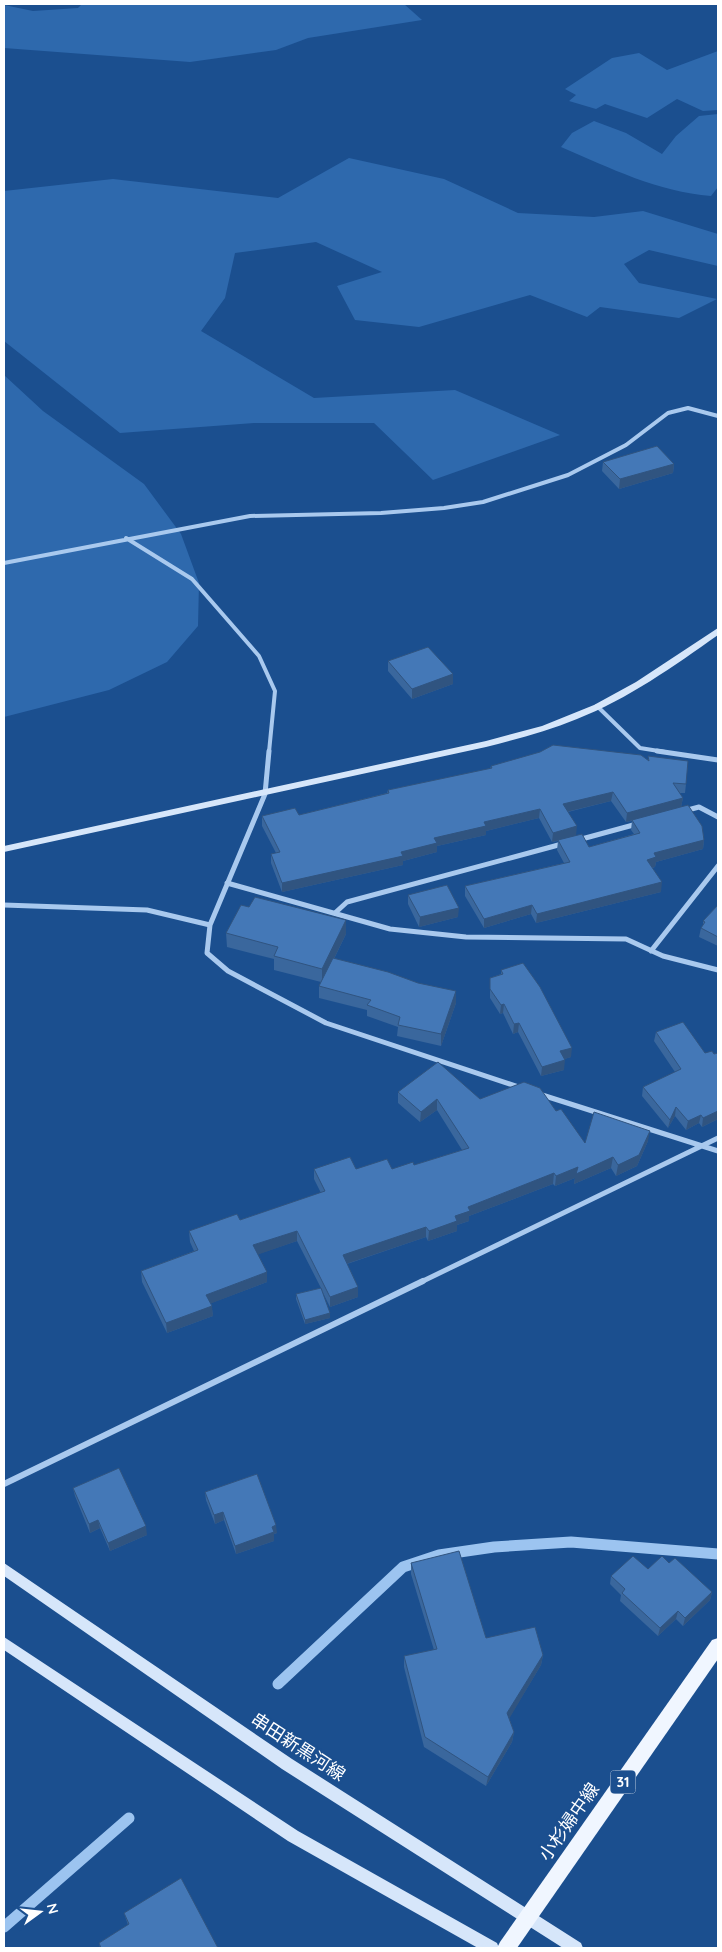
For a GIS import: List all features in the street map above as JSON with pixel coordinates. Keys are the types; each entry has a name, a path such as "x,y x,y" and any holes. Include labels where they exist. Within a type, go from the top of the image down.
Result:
{"main road":[{"path":"4,850 486,744 554,725 597,706 660,671 718,630"},
{"name":"串田新黒河線","path":"4,1569 287,1764 576,1948"},
{"path":"4,1643 293,1836 492,1948"},
{"name":"小杉婦中線","path":"506,1948 529,1918 718,1646"}],"street":[{"path":"4,563 126,538 250,516 381,513 444,508 484,502 568,475 626,445 668,413 688,408 718,416"},
{"path":"126,538 192,580 259,656 276,691 265,794 210,925 207,953 228,971 326,1023 521,1088"},
{"path":"597,706 640,748 718,760"},
{"path":"680,812 700,807 718,817"},
{"path":"576,840 642,823"},
{"path":"335,913 347,902 566,843"},
{"path":"651,950 718,866"},
{"path":"228,883 390,929 466,937 626,939 663,956 718,970"},
{"path":"4,905 147,910 210,925"},
{"path":"531,1091 700,1148 718,1150"},
{"path":"4,1484 718,1138"}],"shaded area":[{"path":"82,4 404,4 422,20 308,38 276,50 190,62 4,48 4,5 33,11 78,8"},
{"path":"718,51 718,110 703,111 677,99 647,118 605,104 596,109 569,101 576,95 565,89 612,58 639,53 667,70"},
{"path":"718,114 718,187 711,196 672,190 634,178 561,147 572,133 594,121 626,133 662,154 676,136 699,116"},
{"path":"349,158 444,179 518,213 594,217 643,211 718,234 718,266 649,250 624,264 639,283 717,299 679,318 600,307 587,317 530,295 419,327 355,320 337,286 382,272 316,242 235,253 225,298 201,331 314,398 455,390 560,435 433,480 374,423 254,423 120,433 4,341 4,191 113,179 278,198"},
{"path":"4,375 43,411 144,484 181,534 199,583 198,626 167,662 109,690 4,717"}],"building":[{"path":"657,446 674,464 620,479 603,462"},
{"path":"428,647 453,674 412,689 388,661"},
{"path":"553,745 641,755 649,761 648,756 688,761 686,784 673,783 683,798 627,813 613,792 563,804 577,826 553,833 540,809 484,822 486,826 434,838 437,843 401,852 403,856 282,883 271,854 280,852 262,816 295,808 299,815 389,793 388,790 492,768 491,766 540,752"},
{"path":"688,805 702,826 704,840 654,853 656,857 647,860 662,882 537,914 532,905 484,919 465,886 570,862 558,840 582,834 589,847 640,833 632,820"},
{"path":"447,885 459,908 420,917 408,895"},
{"path":"255,897 346,920 322,969 274,956 278,947 226,933 241,905 249,907"},
{"path":"718,905 718,937 701,928 705,922 703,921"},
{"path":"333,958 388,972 418,983 456,991 441,1034 398,1025 400,1017 367,1005 371,1000 319,986"},
{"path":"523,963 540,987 572,1048 560,1051 565,1060 542,1067 519,1023 514,1024 504,1004 501,1005 490,989 490,978 503,974 501,970"},
{"path":"683,1022 705,1053 712,1051 714,1054 718,1053 718,1111 703,1118 701,1115 688,1121 676,1107 670,1120 643,1087 681,1069 656,1032"},
{"path":"438,1062 480,1099 524,1082 540,1088 556,1111 561,1109 585,1143 594,1112 650,1131 639,1155 618,1165 613,1157 576,1174 578,1167 556,1176 554,1173 468,1207 470,1211 455,1216 457,1221 429,1231 426,1227 343,1255 358,1287 330,1297 297,1231 253,1245 267,1272 206,1295 212,1306 166,1323 141,1271 198,1250 189,1231 237,1214 240,1220 325,1191 314,1169 350,1157 356,1169 387,1159 392,1169 413,1162 414,1165 469,1148 437,1099 421,1112 398,1092"},
{"path":"321,1288 330,1313 305,1320 296,1294"},
{"path":"119,1468 146,1526 108,1543 98,1520 89,1524 73,1488"},
{"path":"257,1474 276,1525 272,1527 274,1532 235,1546 223,1512 214,1515 205,1492"},
{"path":"459,1551 486,1638 535,1627 543,1655 507,1713 514,1732 488,1777 425,1737 404,1656 437,1649 411,1563"},
{"path":"633,1556 648,1569 662,1556 669,1563 675,1558 712,1592 685,1618 678,1611 660,1628 622,1593 625,1589 611,1576"},
{"path":"181,1878 218,1948 101,1948 99,1943 129,1924 124,1913"}],"waterway":[{"path":"278,1684 403,1567 439,1555 494,1547 571,1542 718,1554"},
{"path":"4,1927 129,1818"}]}
